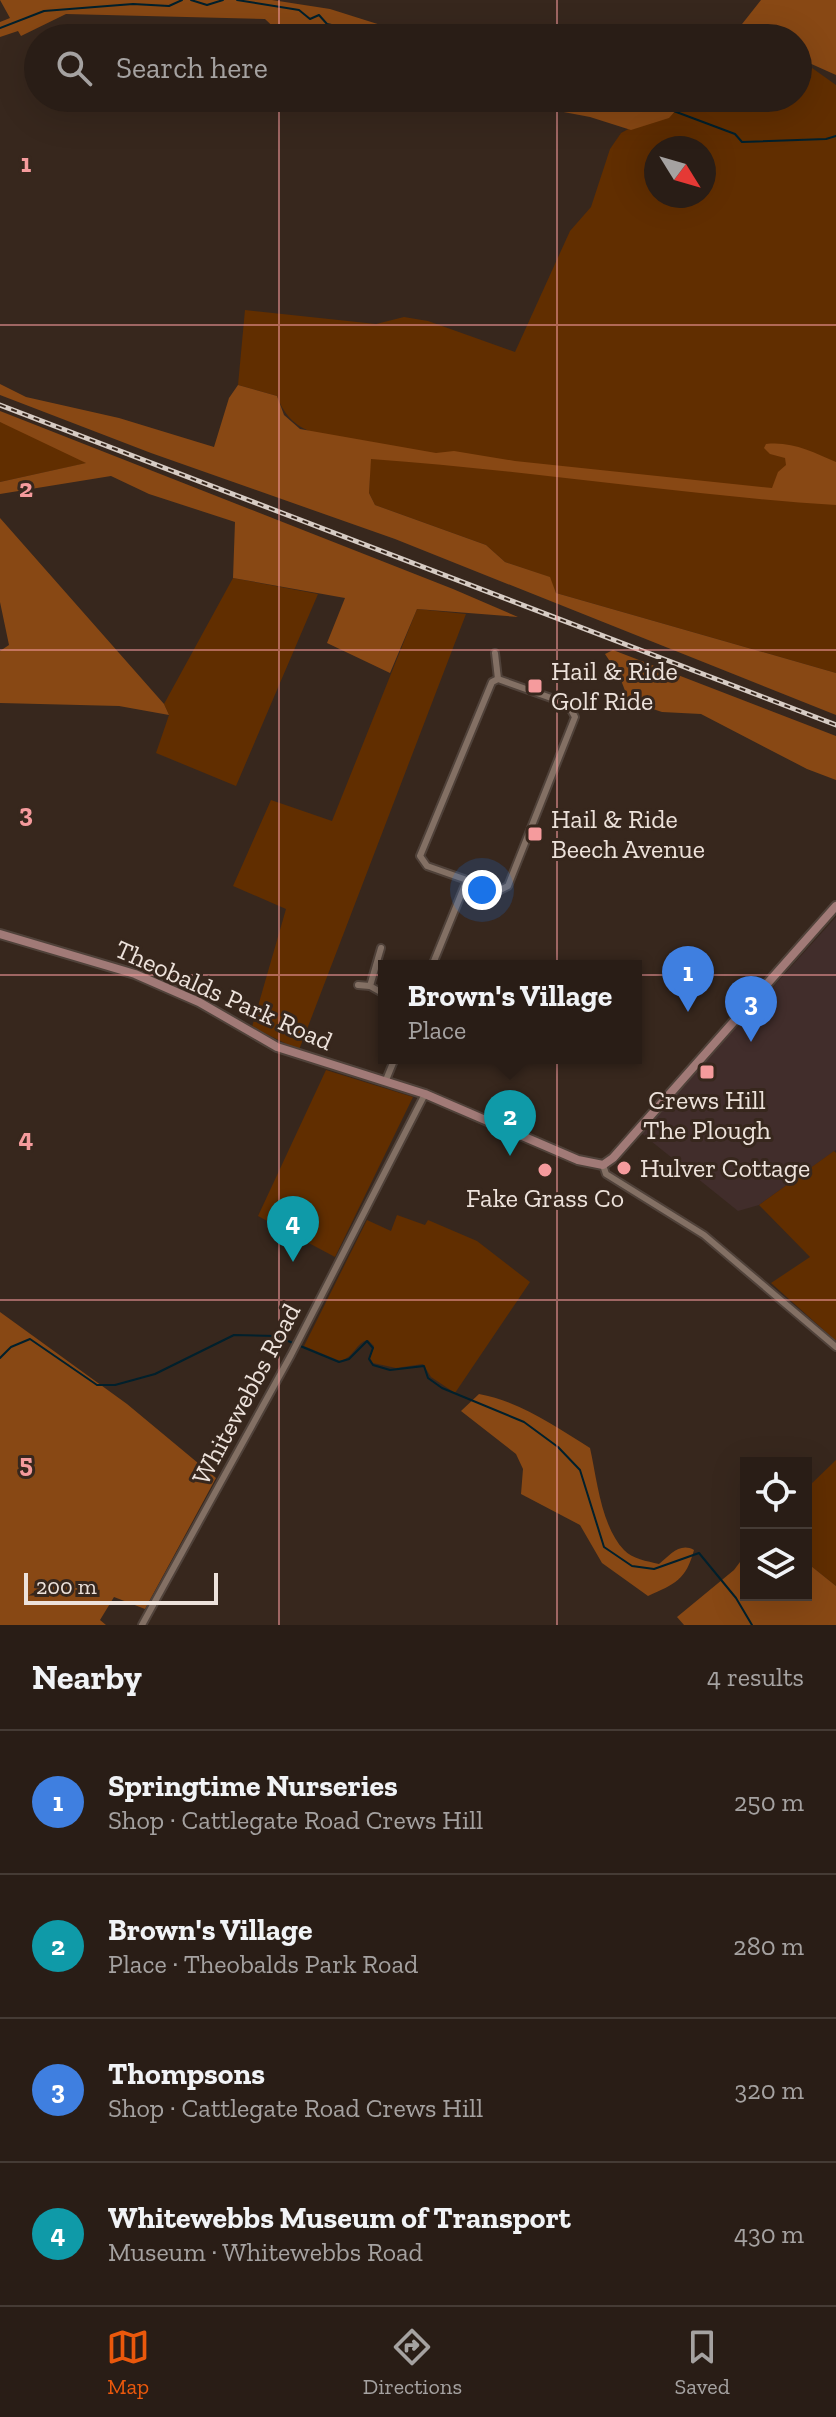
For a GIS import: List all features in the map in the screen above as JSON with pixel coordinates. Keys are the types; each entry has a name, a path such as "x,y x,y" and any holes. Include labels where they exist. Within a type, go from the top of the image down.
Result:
{"street":[{"path":"495,653 498,679"},
{"path":"498,679 573,709 575,717 503,891 423,862 420,856 492,682 498,679"},
{"path":"434,960 467,880"},
{"path":"836,906 606,1164 606,1174 704,1235 836,1347"},
{"name":"Theobalds Park Road","path":"0,934 135,974 199,1002 277,1047 425,1094 578,1160 606,1164"},
{"path":"370,986 381,948"},
{"path":"358,985 378,991"},
{"path":"386,1080 393,1064"},
{"name":"Whitewebbs Road","path":"142,1625 291,1355 425,1094"}],"shaded area":[{"path":"0,0 272,0 330,9 378,24 270,24 265,19 66,14 46,24 24,24 24,35 21,36 18,31 0,37 0,22 10,18"},
{"path":"761,0 836,0 836,75 812,64 812,24 742,24"},
{"path":"812,68 836,85 836,673 556,593 549,577 505,562 486,545 375,505 369,493 371,442 327,436 303,428 284,410 277,396 238,385 245,310 376,324 404,317 428,321 515,352 570,231 591,207 610,149 621,133 659,112 812,112"},
{"path":"564,112 674,112 669,118 631,130"},
{"path":"0,384 26,397 119,418 214,447 229,398 238,385 277,396 284,415 300,429 436,453 454,451 515,461 772,488 778,472 786,465 785,458 770,454 764,448 766,444 785,444 811,451 836,462 836,505 371,459 369,493 375,505 486,545 505,562 550,577 556,593 836,673 836,715 395,539 151,453 0,395"},
{"path":"0,411 518,617 417,609 390,673 327,643 345,598 233,578 235,522 149,494 111,476 0,494 0,482 86,463 0,422"},
{"path":"0,422 9,424 87,463 0,482"},
{"path":"0,518 164,704 169,715 119,706 0,703 0,651 9,645 0,602"},
{"path":"233,578 318,594 236,786 156,753 169,715 164,704"},
{"path":"417,609 466,614 299,1050 252,1027 286,909 233,886 271,800 332,821"},
{"path":"613,650 836,736 836,780 807,769 701,714 662,712 629,701 619,675 605,654"},
{"path":"836,917 836,1150 759,1205 738,1211 641,1133"},
{"path":"326,1070 413,1097 335,1257 258,1216"},
{"path":"834,1151 836,1341 771,1283 810,1257 759,1205"},
{"path":"397,1215 425,1225 428,1220 477,1241 530,1282 455,1393 431,1377 423,1364 396,1368 373,1363 370,1358 374,1346 368,1340 340,1361 304,1346 367,1220 391,1231"},
{"path":"0,1312 127,1404 216,1478 145,1609 114,1597 100,1620 106,1625 0,1625"},
{"path":"479,1394 523,1409 590,1448 601,1502 616,1540 631,1556 659,1564 680,1549 694,1550 683,1575 648,1596 602,1563 580,1525 521,1494 523,1469 516,1454 461,1411"},
{"path":"836,1460 836,1586 812,1567 812,1483"},
{"path":"740,1562 740,1601 812,1601 812,1567 836,1586 836,1625 684,1625 677,1617"}],"waterway":[{"path":"0,28 44,11 133,4 169,6 182,0"},
{"path":"191,0 207,5 223,0"},
{"path":"237,0 299,10 310,19 319,15 327,24"},
{"path":"676,112 735,134 742,142 836,136"},
{"path":"0,1358 11,1347 30,1339 97,1385 115,1385 155,1374 234,1335 276,1336 339,1362 349,1359 367,1341 373,1348 369,1359 373,1365 390,1370 424,1366 428,1378 442,1388 524,1422 558,1447 580,1470 604,1547 632,1566 654,1569 699,1553 736,1598 752,1625"}],"railway":[{"path":"0,405 836,725"}],"place":[{"name":"Hail & Ride Golf Ride","path":"535,686"},
{"name":"Hail & Ride Beech Avenue","path":"535,834"},
{"name":"Springtime Nurseries","path":"688,1012"},
{"name":"Thompsons","path":"751,1042"},
{"name":"Crews Hill The Plough","path":"707,1072"},
{"name":"Brown's Village","path":"510,1156"},
{"name":"Hulver Cottage","path":"624,1168"},
{"name":"Fake Grass Co","path":"545,1170"},
{"name":"Whitewebbs Museum of Transport","path":"293,1262"}]}
